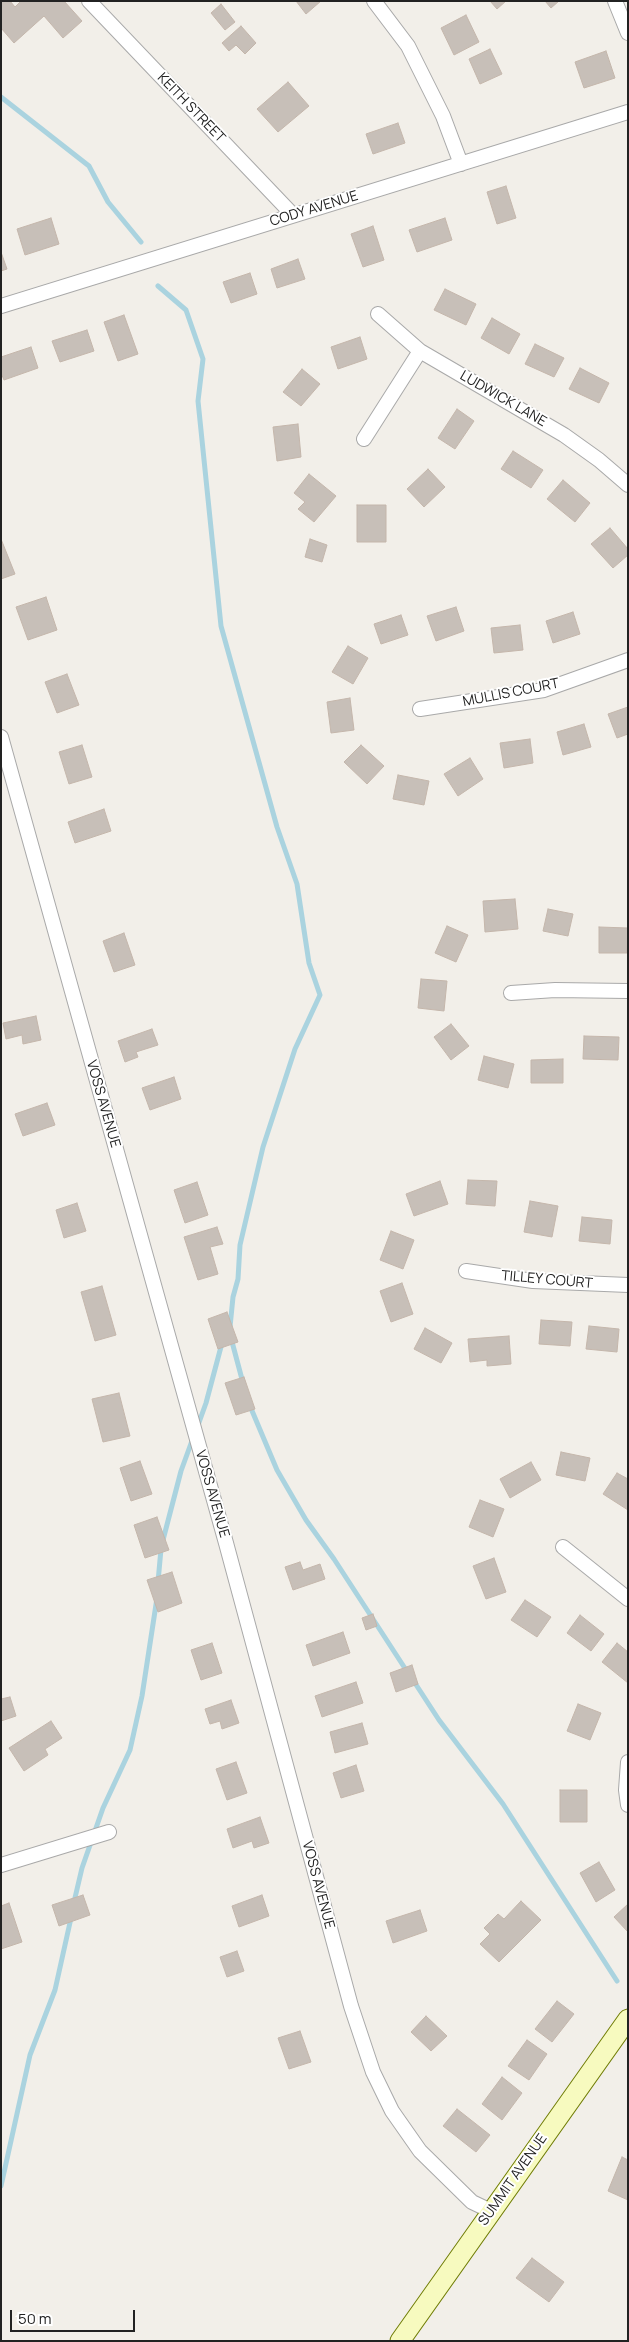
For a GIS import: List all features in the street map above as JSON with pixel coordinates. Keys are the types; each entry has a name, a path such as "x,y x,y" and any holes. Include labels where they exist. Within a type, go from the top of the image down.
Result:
{"main road":[{"name":"SUMMIT AVENUE","path":"400,2341 628,2019"}],"street":[{"name":"KEITH STREET","path":"90,1 293,215"},
{"path":"374,1 408,46 443,116 461,164"},
{"path":"615,1 628,33"},
{"name":"CODY AVENUE","path":"1,306 628,112"},
{"name":"LUDWICK LANE","path":"378,314 420,350 564,434 628,485"},
{"path":"364,440 420,350"},
{"name":"MULLIS COURT","path":"420,709 544,690 628,660"},
{"name":"VOSS AVENUE","path":"1,737 226,1543 351,2006 373,2072 392,2111 420,2151 472,2202 491,2211"},
{"path":"511,993 555,990 628,991"},
{"name":"TILLEY COURT","path":"466,1271 533,1281 628,1285"},
{"path":"562,1547 628,1599"},
{"path":"628,1762 626,1790 628,1805"},
{"path":"1,1865 109,1832"}],"building":[{"path":"1,1 10,1 15,7 21,1 64,1 82,21 63,38 44,16 14,43 1,28"},
{"path":"296,1 321,1 306,14"},
{"path":"490,1 506,1 497,9"},
{"path":"545,1 559,1 551,8"},
{"path":"221,4 235,22 225,30 211,13"},
{"path":"466,15 479,42 454,55 441,28"},
{"path":"241,26 256,43 245,54 236,45 229,51 222,43"},
{"path":"490,49 502,74 480,84 469,59"},
{"path":"606,51 615,78 584,88 575,62"},
{"path":"288,82 309,106 278,132 257,109"},
{"path":"398,123 405,143 373,154 366,134"},
{"path":"506,186 516,218 497,224 487,192"},
{"path":"51,218 59,244 25,255 17,229"},
{"path":"445,218 452,240 417,252 409,230"},
{"path":"373,226 384,260 363,267 351,234"},
{"path":"1,252 7,269 1,271"},
{"path":"298,259 305,279 277,288 271,269"},
{"path":"250,273 257,294 231,303 223,282"},
{"path":"445,289 476,304 466,325 434,310"},
{"path":"124,315 138,354 118,361 104,322"},
{"path":"492,318 520,334 509,354 481,338"},
{"path":"87,330 94,351 60,362 52,341"},
{"path":"360,337 367,359 338,369 331,347"},
{"path":"535,344 564,358 554,377 525,364"},
{"path":"31,347 38,368 4,380 1,373 1,357"},
{"path":"580,368 609,383 599,403 569,389"},
{"path":"302,369 320,384 301,406 283,392"},
{"path":"457,409 474,421 455,449 438,438"},
{"path":"298,424 301,457 277,461 273,427"},
{"path":"513,451 543,470 531,488 501,469"},
{"path":"428,469 445,487 424,507 407,489"},
{"path":"309,474 336,496 314,522 298,509 305,502 294,493"},
{"path":"563,480 590,503 575,522 547,499"},
{"path":"357,505 386,505 386,542 357,542"},
{"path":"610,528 628,549 628,555 613,568 591,544"},
{"path":"1,539 15,574 1,579"},
{"path":"310,539 327,545 322,562 305,557"},
{"path":"46,597 57,630 28,640 16,607"},
{"path":"456,607 464,631 436,641 427,616"},
{"path":"573,612 580,634 553,643 546,621"},
{"path":"401,615 408,635 381,644 374,624"},
{"path":"520,625 523,650 494,653 491,628"},
{"path":"348,646 368,658 353,684 332,672"},
{"path":"67,674 79,705 57,713 45,682"},
{"path":"350,698 354,730 331,733 327,702"},
{"path":"628,707 628,734 617,738 608,714"},
{"path":"584,724 591,747 563,755 557,732"},
{"path":"530,739 533,763 504,768 500,743"},
{"path":"82,745 92,777 69,784 59,752"},
{"path":"361,745 384,766 367,784 344,762"},
{"path":"470,758 483,779 458,796 444,774"},
{"path":"398,775 429,781 424,805 393,799"},
{"path":"104,809 111,831 75,843 68,822"},
{"path":"515,899 518,929 485,932 483,901"},
{"path":"548,909 573,914 568,936 543,931"},
{"path":"447,926 468,935 456,962 435,953"},
{"path":"599,927 628,928 627,953 599,953"},
{"path":"124,933 135,965 114,972 103,941"},
{"path":"421,979 447,981 444,1011 418,1008"},
{"path":"36,1016 41,1040 23,1044 22,1035 6,1039 3,1023"},
{"path":"451,1024 469,1046 451,1060 434,1037"},
{"path":"152,1029 158,1045 136,1052 138,1057 125,1062 118,1041"},
{"path":"584,1036 619,1037 618,1060 583,1059"},
{"path":"484,1056 514,1064 508,1088 478,1080"},
{"path":"563,1059 563,1083 531,1083 531,1060"},
{"path":"174,1077 181,1099 150,1110 142,1088"},
{"path":"47,1103 55,1125 23,1136 15,1114"},
{"path":"468,1180 497,1181 495,1206 466,1204"},
{"path":"440,1181 448,1204 414,1216 406,1194"},
{"path":"197,1182 208,1215 185,1223 174,1190"},
{"path":"530,1201 558,1206 552,1237 524,1232"},
{"path":"77,1203 86,1231 64,1238 56,1210"},
{"path":"582,1217 612,1220 610,1244 579,1241"},
{"path":"217,1227 223,1244 210,1247 218,1274 198,1280 184,1237"},
{"path":"391,1231 414,1240 403,1269 380,1260"},
{"path":"402,1283 413,1314 391,1322 380,1291"},
{"path":"102,1286 116,1335 95,1341 81,1292"},
{"path":"227,1312 238,1342 218,1349 208,1319"},
{"path":"541,1320 572,1322 570,1346 539,1344"},
{"path":"589,1326 619,1329 617,1352 586,1349"},
{"path":"425,1328 452,1343 441,1363 414,1349"},
{"path":"509,1336 511,1364 487,1366 487,1360 470,1362 468,1339"},
{"path":"244,1377 255,1409 236,1415 225,1383"},
{"path":"119,1393 130,1436 103,1442 92,1399"},
{"path":"561,1452 590,1458 585,1481 556,1475"},
{"path":"140,1461 152,1494 131,1501 120,1468"},
{"path":"531,1462 541,1480 510,1498 500,1479"},
{"path":"617,1473 628,1479 628,1510 603,1494"},
{"path":"480,1500 504,1509 493,1537 469,1527"},
{"path":"157,1517 169,1550 145,1558 134,1525"},
{"path":"494,1558 506,1592 486,1599 473,1566"},
{"path":"300,1562 303,1570 320,1564 325,1579 293,1590 285,1567"},
{"path":"172,1572 182,1603 158,1612 147,1580"},
{"path":"525,1600 551,1617 537,1637 511,1620"},
{"path":"373,1614 377,1626 366,1630 362,1618"},
{"path":"580,1615 604,1634 591,1651 567,1633"},
{"path":"343,1632 350,1653 313,1666 306,1645"},
{"path":"212,1643 222,1673 201,1680 191,1650"},
{"path":"617,1643 628,1652 628,1683 602,1662"},
{"path":"412,1665 418,1684 396,1692 390,1673"},
{"path":"356,1682 363,1703 322,1717 315,1696"},
{"path":"10,1697 16,1716 1,1721 1,1699"},
{"path":"231,1700 239,1723 222,1729 220,1721 210,1724 205,1709"},
{"path":"578,1704 601,1713 590,1740 567,1731"},
{"path":"51,1721 62,1738 45,1749 48,1755 24,1771 9,1748"},
{"path":"362,1723 368,1744 335,1753 330,1732"},
{"path":"236,1762 247,1793 227,1800 216,1769"},
{"path":"356,1765 364,1791 341,1798 333,1773"},
{"path":"560,1790 587,1790 587,1822 560,1822"},
{"path":"260,1817 269,1843 254,1848 252,1841 233,1848 227,1829"},
{"path":"599,1862 615,1890 596,1902 580,1873"},
{"path":"83,1895 90,1915 59,1926 52,1905"},
{"path":"262,1895 269,1916 239,1927 232,1906"},
{"path":"521,1901 541,1920 499,1962 480,1944 490,1934 484,1928 498,1914 504,1919"},
{"path":"9,1903 22,1942 1,1949 1,1906"},
{"path":"628,1904 628,1932 614,1917"},
{"path":"420,1910 427,1931 393,1943 386,1921"},
{"path":"237,1951 244,1971 227,1977 220,1957"},
{"path":"557,2001 574,2014 552,2042 535,2029"},
{"path":"426,2016 447,2036 431,2051 411,2032"},
{"path":"300,2031 311,2062 289,2069 278,2038"},
{"path":"527,2040 547,2054 529,2080 508,2066"},
{"path":"502,2077 522,2093 502,2120 482,2104"},
{"path":"457,2109 490,2135 476,2152 443,2126"},
{"path":"622,2157 628,2160 628,2200 608,2191"},
{"path":"532,2258 564,2282 549,2302 516,2278"}],"waterway":[{"path":"1,97 89,166 108,202 141,242"},
{"path":"158,286 186,310 203,359 198,401 221,626 277,827 297,884 309,963 320,995 295,1049 263,1147 240,1245 238,1279 233,1297 230,1327"},
{"path":"231,1338 243,1383"},
{"path":"197,1428 206,1403 222,1343"},
{"path":"250,1406 277,1470 306,1520 334,1559 408,1673"},
{"path":"163,1540 181,1471 193,1438"},
{"path":"158,1582 161,1549"},
{"path":"74,1902 82,1868 103,1808 130,1750 142,1696 157,1598"},
{"path":"413,1680 439,1720 503,1804 617,1981"},
{"path":"1,2186 30,2055 55,1990 71,1918"}]}
